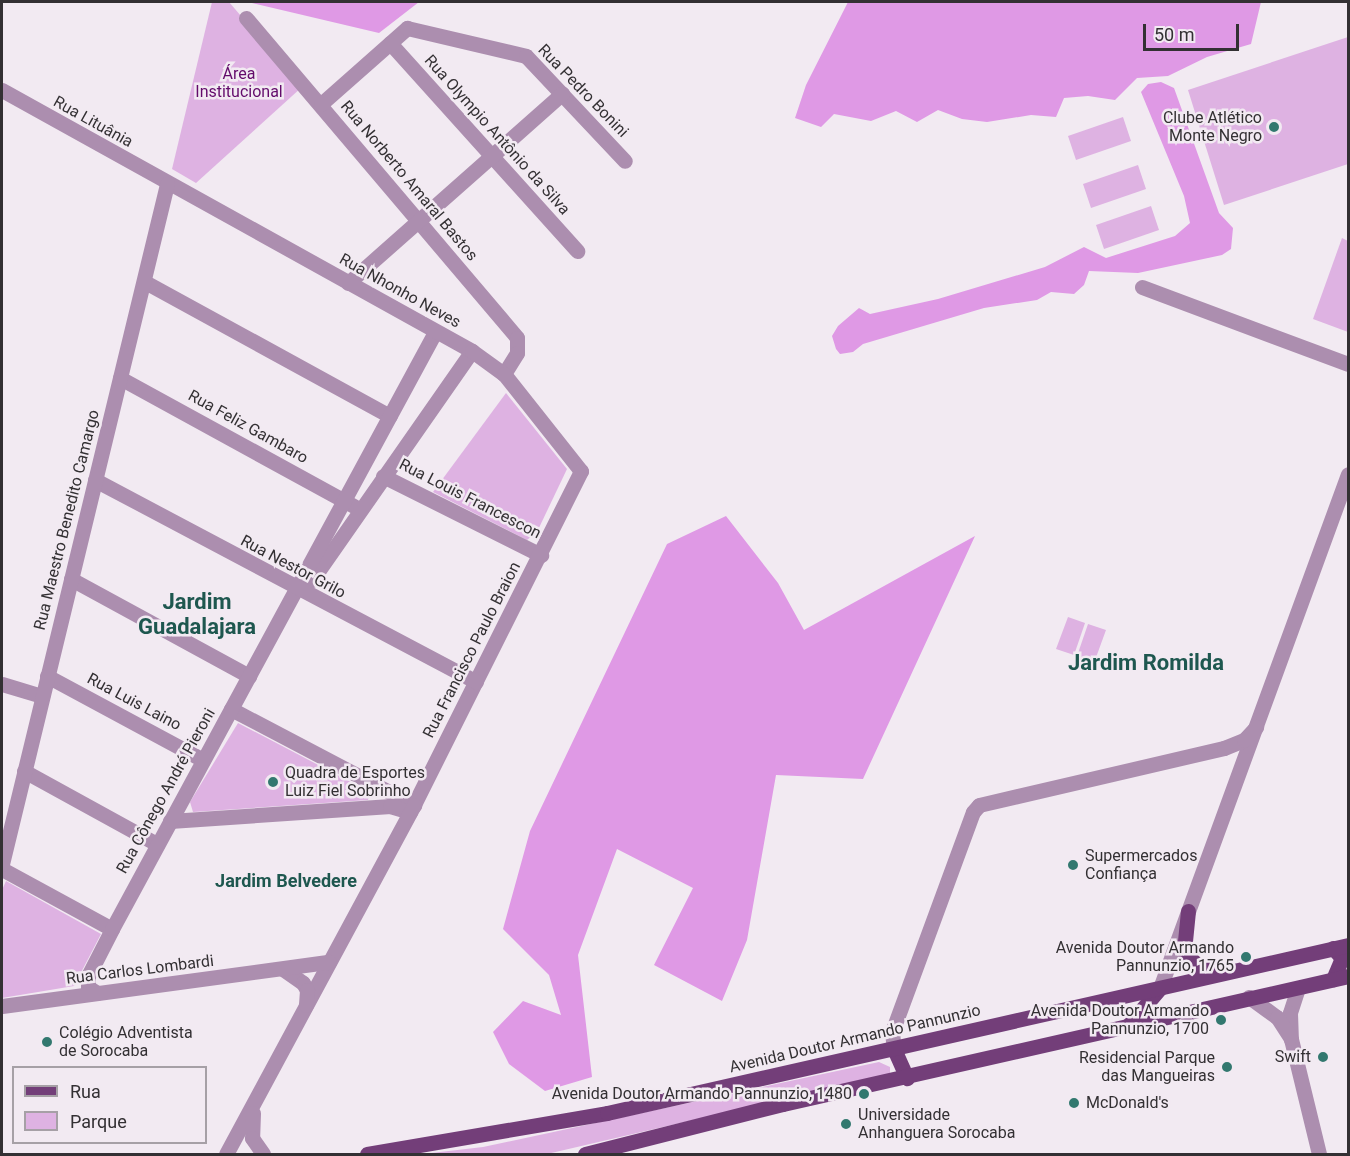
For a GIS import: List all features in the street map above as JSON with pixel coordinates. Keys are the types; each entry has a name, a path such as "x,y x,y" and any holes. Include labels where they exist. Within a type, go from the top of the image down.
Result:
{"main road":[{"path":"1188,911 1183,946 1189,958 1198,966 1227,972"},
{"name":"Avenida Doutor Armando Pannunzio","path":"367,1155 516,1131 894,1049 1348,945"},
{"path":"585,1155 1126,1028 1250,996 1341,978 1342,958 1333,948"},
{"path":"1126,1028 1160,988"},
{"path":"894,1049 907,1078"}],"street":[{"name":"Rua Norberto Amaral Bastos","path":"246,18 321,104 415,220 518,338 517,353 504,374"},
{"name":"Rua Pedro Bonini","path":"390,43 406,28 526,56 625,161"},
{"path":"321,104 390,43"},
{"name":"Rua Olympio Antônio da Silva","path":"390,43 577,251"},
{"name":"Rua Lituânia","path":"2,90 168,184"},
{"path":"348,283 415,220 562,94"},
{"name":"Rua Maestro Benedito Camargo","path":"2,864 168,184"},
{"name":"Rua Nhonho Neves","path":"168,184 472,351 504,374 581,471"},
{"path":"145,282 390,416"},
{"path":"1142,287 1348,364"},
{"name":"Rua Cônego André Pieroni","path":"97,993 88,987 88,976 112,929 288,605 300,591 353,505 390,416 435,332"},
{"name":"Rua Cônego André Pieroni","path":"353,505 382,476 472,351"},
{"name":"Rua Feliz Gambaro","path":"120,378 353,505"},
{"name":"Rua Francisco Paulo Braion","path":"226,1155 412,808 541,555 581,471"},
{"path":"1160,988 1348,474"},
{"name":"Rua Louis Francescon","path":"382,476 541,555"},
{"name":"Rua Nestor Grilo","path":"95,480 300,591 476,682"},
{"path":"71,579 249,676"},
{"name":"Rua Luis Laino","path":"47,676 203,760"},
{"path":"2,684 42,696"},
{"path":"231,709 412,808"},
{"path":"894,1049 892,1032 973,812 979,805 1213,751 1244,740 1256,727"},
{"path":"1213,751 1233,760 1235,783"},
{"path":"24,771 157,844"},
{"path":"170,821 390,806 412,808"},
{"path":"2,869 112,929"},
{"name":"Rua Carlos Lombardi","path":"2,1006 329,962"},
{"path":"283,969 297,976 307,990 305,1009"},
{"path":"1298,988 1290,1013 1291,1039 1319,1155"},
{"path":"1250,996 1277,1017 1291,1039"},
{"name":"Rua Francisco Paulo Braion","path":"257,1099 250,1126 255,1145 263,1155"}],"green space":[{"name":"Área Institucional","path":"212,2 229,2 302,87 196,183 172,169"},
{"name":"Clube Atlético Monte Negro","path":"1348,37 1348,164 1224,205 1188,90"},
{"path":"1123,117 1131,141 1076,160 1068,136"},
{"path":"1138,165 1146,189 1091,208 1083,184"},
{"path":"1151,206 1159,230 1104,249 1096,225"},
{"path":"1342,238 1348,241 1348,332 1313,319"},
{"path":"506,393 567,469 537,532 527,540 433,492"},
{"path":"1068,617 1085,623 1074,655 1056,649"},
{"path":"1088,624 1106,630 1094,663 1077,656"},
{"path":"238,723 370,792 368,800 193,812 190,802"},
{"path":"6,881 101,934 74,986 2,998 2,890"},
{"path":"879,1062 890,1067 890,1074 547,1154 423,1154 483,1147"}],"shaded area":[{"path":"248,2 419,2 379,33"},
{"path":"848,2 1261,2 1251,44 1207,57 1168,76 1137,78 1115,100 1088,96 1064,98 1056,117 1031,115 987,122 962,119 938,110 917,122 896,111 871,121 834,114 821,127 795,118 806,85"},
{"path":"1161,82 1174,88 1219,213 1233,228 1231,249 1222,255 1138,273 1089,271 1084,285 1074,294 1051,292 1037,300 984,308 863,344 853,352 840,354 832,336 838,326 859,308 870,314 938,299 1045,267 1084,247 1106,258 1175,236 1190,223 1184,196 1141,92 1148,84"},
{"path":"726,516 778,583 804,630 975,536 863,779 776,775 747,940 722,1001 654,965 693,888 617,849 578,955 592,1077 545,1091 509,1064 493,1032 523,1001 561,1015 549,975 503,929 530,831 667,544"}],"place":[{"name":"Clube Atlético Monte Negro","path":"1274,127"},
{"name":"Quadra de Esportes Luiz Fiel Sobrinho","path":"273,782"},
{"name":"Supermercados Confiança","path":"1073,865"},
{"name":"Avenida Doutor Armando Pannunzio, 1765","path":"1246,957"},
{"name":"Avenida Doutor Armando Pannunzio, 1700","path":"1221,1020"},
{"name":"Colégio Adventista de Sorocaba","path":"47,1042"},
{"name":"Swift","path":"1323,1057"},
{"name":"Residencial Parque das Mangueiras","path":"1227,1067"},
{"name":"Avenida Doutor Armando Pannunzio, 1480","path":"864,1094"},
{"name":"McDonald's","path":"1074,1103"},
{"name":"Universidade Anhanguera Sorocaba","path":"846,1124"}],"district":[{"name":"Jardim Guadalajara","path":"197,614"},
{"name":"Jardim Romilda","path":"1146,663"},
{"name":"Jardim Belvedere","path":"286,881"}]}
